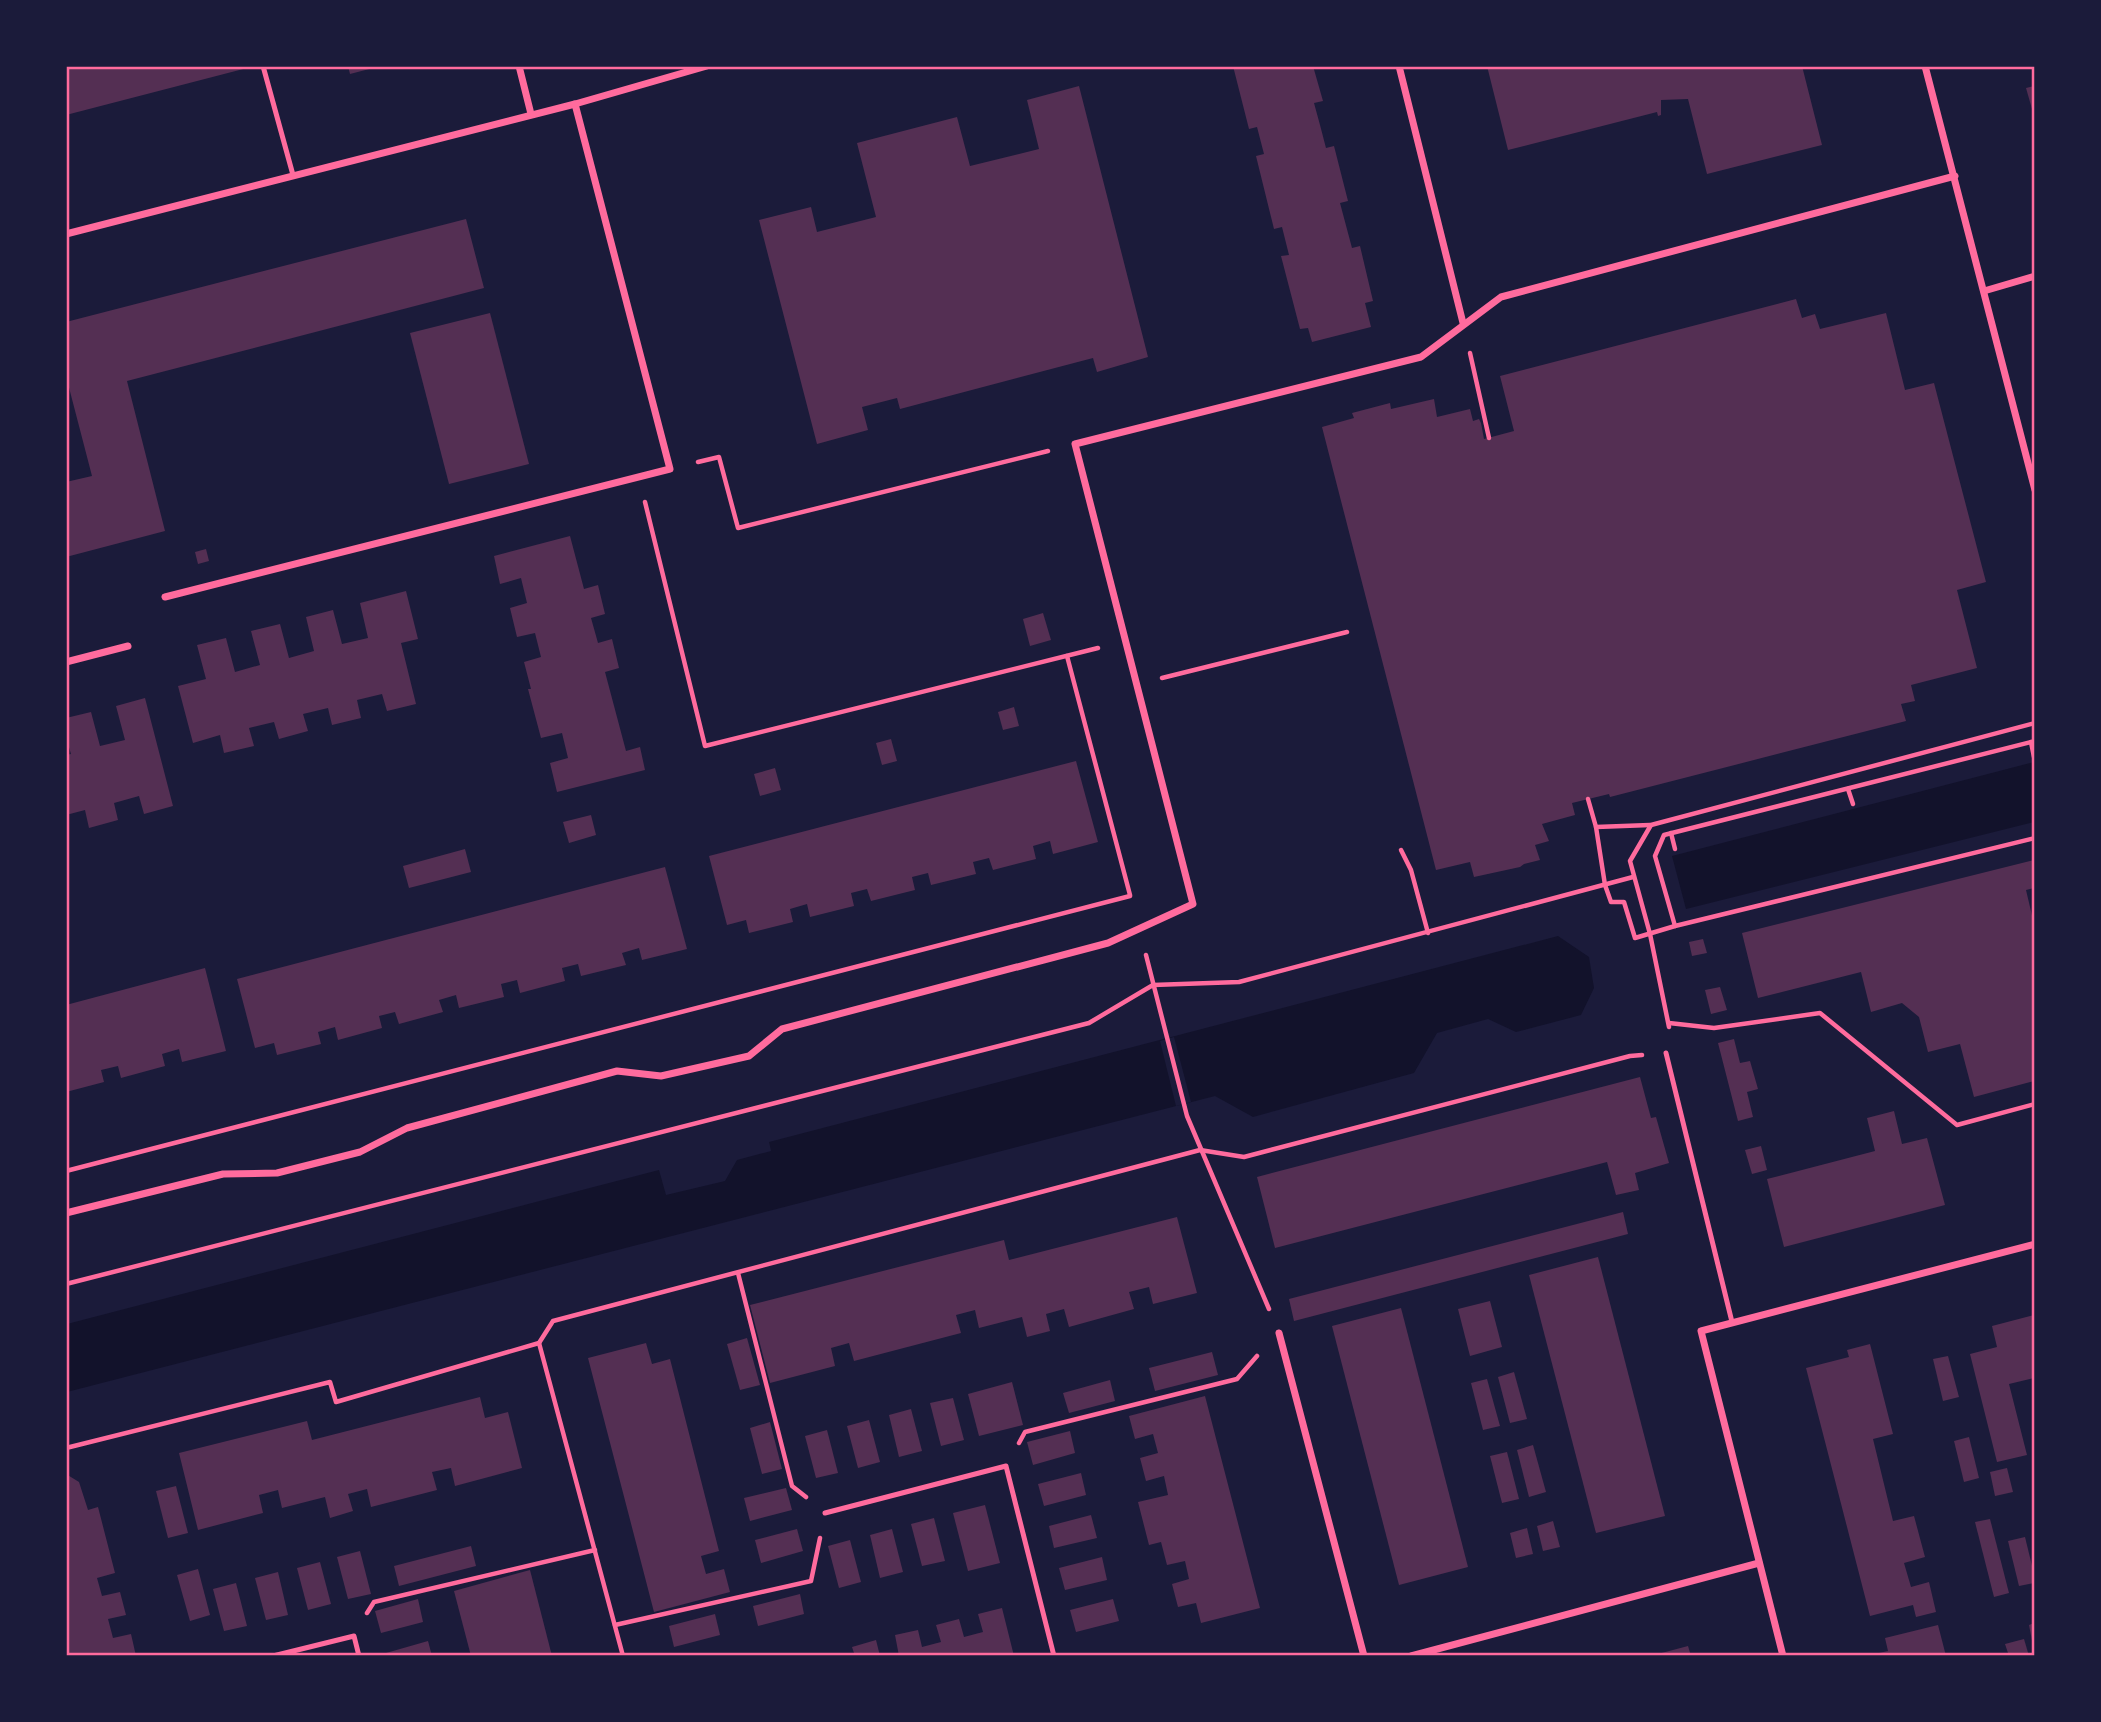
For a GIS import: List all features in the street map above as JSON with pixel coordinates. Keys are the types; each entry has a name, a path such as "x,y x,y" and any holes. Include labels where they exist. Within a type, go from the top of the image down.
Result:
{"street":[{"path":"519,66 531,114"},
{"path":"66,234 575,104 707,66"},
{"path":"1399,66 1463,323"},
{"path":"1925,66 2035,490"},
{"path":"165,597 670,469 575,104"},
{"path":"66,1213 223,1174 277,1173 360,1152 407,1128 617,1071 661,1076 749,1056 782,1029 1108,943 1193,904 1075,444 1421,357 1463,323 1501,298 1955,176"},
{"path":"1984,291 2035,276"},
{"path":"66,662 128,646"},
{"path":"1783,1656 1702,1331 2035,1244"},
{"path":"1279,1333 1364,1656"},
{"path":"1411,1656 1759,1563"}],"lane":[{"path":"263,66 293,174"},
{"path":"1666,1053 1732,1322"},
{"path":"825,1513 1006,1466 1054,1656"},
{"path":"273,1656 354,1636 359,1656"}],"path":[{"path":"1463,323 1489,438"},
{"path":"670,469 719,457 738,528 1075,444"},
{"path":"639,477 705,746 1126,641"},
{"path":"1137,684 1347,632"},
{"path":"1006,1466 1025,1432 1237,1379 1279,1333 1187,1116 1067,656"},
{"path":"1596,827 1651,825 2035,723"},
{"path":"1675,926 1655,856 1664,835 2033,742 2034,757"},
{"path":"1848,789 1853,804"},
{"path":"1588,799 1596,827 1605,885 1611,902 1624,902 1634,938 2035,838"},
{"path":"1651,825 1630,861 1650,934 1669,1023 1713,1028 1820,1013 1957,1125 2035,1104"},
{"path":"1671,833 1675,849"},
{"path":"1401,850 1411,870 1428,933"},
{"path":"66,1284 1089,1023 1153,985 1239,982 1633,877"},
{"path":"66,1171 1130,896"},
{"path":"66,1448 330,1382 336,1402 539,1343 553,1321 1200,1150 1244,1157 1630,1056 1666,1053"},
{"path":"615,1625 811,1581 825,1513 792,1486 738,1273"},
{"path":"539,1343 623,1656"},
{"path":"354,1636 374,1602 595,1550"}],"shaded area":[{"path":"2034,762 2034,822 1686,909 1672,856"},
{"path":"1558,936 1589,957 1594,988 1581,1015 1516,1032 1488,1019 1437,1033 1414,1073 1253,1117 1215,1096 67,1392 67,1324 659,1170 666,1195 725,1181 737,1160 771,1151 769,1142"}],"pier":[{"path":"1174,1037 1191,1102 1176,1106 1160,1041"}],"building":[{"path":"66,66 251,66 251,67 66,115"},
{"path":"348,66 377,66 377,67 350,74"},
{"path":"1233,66 1313,66 1323,101 1314,103 1326,148 1334,146 1348,201 1340,203 1352,248 1360,246 1373,301 1365,303 1371,327 1312,342 1308,328 1300,329 1281,256 1289,255 1282,227 1274,229 1256,156 1264,154 1257,127 1249,129"},
{"path":"1487,66 1802,66 1822,145 1707,174 1688,99 1661,100 1661,115 1658,116 1657,112 1508,150"},
{"path":"1079,86 1148,357 1097,372 1093,358 900,409 897,398 862,407 868,430 817,444 759,220 811,207 817,232 876,217 857,143 957,117 970,166 1039,149 1027,100"},
{"path":"2034,86 2034,116 2026,88"},
{"path":"466,219 484,288 127,381 165,531 66,557 66,482 92,476 66,376 66,322"},
{"path":"1796,299 1802,318 1815,314 1820,329 1886,313 1905,390 1934,383 1986,582 1957,590 1977,668 1911,685 1915,701 1901,704 1906,721 1610,797 1609,794 1572,803 1575,815 1542,824 1549,841 1535,845 1540,860 1474,877 1470,862 1436,870 1322,427 1354,418 1352,413 1390,403 1391,409 1434,399 1437,417 1470,409 1473,421 1479,419 1481,423 1484,439 1514,431 1500,376"},
{"path":"490,313 529,464 449,484 410,333"},
{"path":"570,536 584,589 598,585 605,614 591,618 598,643 612,639 619,668 605,672 626,751 640,747 645,770 557,792 550,763 568,758 562,733 541,738 528,689 531,689 524,662 541,657 535,633 517,637 510,608 527,603 521,578 500,584 494,556"},
{"path":"206,549 209,561 198,564 195,552"},
{"path":"406,591 418,639 401,643 416,704 387,711 382,694 357,700 361,718 332,725 328,708 303,714 308,731 279,739 274,722 249,728 254,746 224,753 220,735 193,743 178,686 206,679 197,645 226,638 235,672 260,665 251,631 280,624 289,658 314,651 306,617 333,610 342,644 368,638 360,603"},
{"path":"1043,613 1051,640 1030,646 1023,619"},
{"path":"145,698 173,806 144,814 139,796 114,803 118,820 89,828 85,810 66,815 66,755 71,754 66,737 66,718 91,712 100,746 125,740 116,706"},
{"path":"1014,707 1019,726 1003,730 998,712"},
{"path":"891,739 897,761 882,765 876,743"},
{"path":"1076,761 1098,842 1053,854 1050,841 1033,846 1036,859 993,870 989,858 973,862 976,874 931,885 928,873 912,877 915,890 871,901 867,889 851,893 854,906 810,917 807,904 790,909 793,922 749,933 746,920 727,925 709,856"},
{"path":"775,768 781,790 760,796 754,774"},
{"path":"591,815 596,835 569,843 563,822"},
{"path":"465,849 471,872 409,888 403,866"},
{"path":"2034,860 2034,888 2026,890 2034,924 2034,1081 1974,1097 1960,1044 1928,1052 1919,1017 1902,1003 1871,1012 1861,972 1758,998 1742,933"},
{"path":"665,867 687,949 642,960 639,948 622,953 626,965 581,976 578,964 562,968 565,981 520,993 517,980 501,984 504,997 459,1008 456,995 439,1000 443,1012 399,1024 395,1012 379,1016 382,1028 338,1040 335,1027 318,1032 321,1044 277,1055 274,1043 255,1048 237,979"},
{"path":"1703,939 1707,953 1692,956 1689,942"},
{"path":"205,968 226,1051 182,1062 179,1049 162,1054 165,1066 121,1078 118,1066 101,1070 104,1082 66,1092 66,1005"},
{"path":"1720,987 1727,1010 1711,1014 1705,990"},
{"path":"1734,1039 1740,1063 1750,1061 1758,1089 1747,1092 1753,1117 1738,1121 1718,1043"},
{"path":"1640,1077 1651,1118 1656,1117 1669,1163 1635,1173 1639,1190 1616,1195 1607,1162 1275,1248 1257,1177"},
{"path":"1894,1111 1902,1144 1927,1138 1945,1205 1784,1247 1767,1179 1875,1151 1867,1118"},
{"path":"1761,1146 1767,1170 1752,1174 1745,1150"},
{"path":"1623,1212 1628,1234 1294,1321 1289,1299"},
{"path":"1177,1217 1197,1293 1153,1304 1149,1287 1129,1292 1134,1309 1069,1327 1064,1309 1046,1314 1050,1331 1027,1337 1022,1317 979,1328 975,1310 956,1315 961,1333 854,1361 849,1343 831,1348 835,1366 770,1383 750,1305 1004,1240 1009,1260"},
{"path":"1598,1257 1665,1516 1596,1533 1529,1275"},
{"path":"1490,1301 1502,1347 1470,1356 1458,1309"},
{"path":"1401,1308 1468,1567 1399,1585 1332,1326"},
{"path":"2034,1315 2034,1378 2009,1384 2027,1455 1997,1462 1970,1354 1997,1347 1992,1326"},
{"path":"747,1338 760,1385 740,1390 727,1344"},
{"path":"646,1343 652,1364 670,1359 719,1551 701,1556 706,1574 724,1569 730,1592 654,1612 588,1358"},
{"path":"1870,1344 1893,1434 1873,1439 1893,1521 1914,1516 1925,1557 1904,1563 1911,1587 1929,1582 1936,1612 1916,1617 1913,1605 1870,1616 1806,1368 1849,1357 1847,1350"},
{"path":"1212,1352 1218,1375 1155,1391 1149,1368"},
{"path":"1948,1356 1959,1397 1943,1401 1933,1359"},
{"path":"1514,1372 1527,1419 1510,1423 1498,1377"},
{"path":"1487,1379 1500,1426 1483,1430 1471,1383"},
{"path":"1110,1380 1115,1401 1069,1413 1063,1393"},
{"path":"1012,1382 1023,1425 979,1436 968,1394"},
{"path":"1205,1396 1260,1608 1201,1623 1196,1603 1178,1607 1172,1584 1189,1579 1185,1561 1167,1565 1161,1542 1149,1545 1138,1502 1168,1495 1164,1476 1146,1481 1140,1458 1158,1453 1153,1434 1135,1439 1129,1416"},
{"path":"480,1397 485,1418 508,1412 522,1468 455,1486 451,1468 432,1472 437,1490 371,1507 367,1489 348,1494 353,1511 330,1518 325,1497 282,1508 278,1490 259,1495 263,1513 198,1530 179,1453 307,1421 312,1440"},
{"path":"953,1398 964,1440 941,1446 930,1403"},
{"path":"911,1409 922,1451 899,1457 889,1415"},
{"path":"869,1420 880,1462 858,1468 847,1426"},
{"path":"770,1422 782,1469 762,1474 750,1428"},
{"path":"827,1430 838,1473 816,1478 805,1436"},
{"path":"1070,1431 1075,1453 1033,1465 1027,1442"},
{"path":"1969,1437 1979,1478 1964,1482 1954,1441"},
{"path":"1533,1445 1546,1492 1529,1497 1517,1450"},
{"path":"1507,1452 1519,1499 1502,1503 1490,1456"},
{"path":"2007,1468 2013,1492 1995,1496 1990,1472"},
{"path":"1081,1473 1086,1495 1044,1506 1038,1484"},
{"path":"66,1474 79,1482 88,1510 98,1507 115,1573 97,1578 102,1596 120,1592 126,1615 108,1619 113,1638 131,1634 136,1656 66,1656"},
{"path":"176,1486 188,1533 168,1538 156,1491"},
{"path":"786,1488 792,1510 750,1521 744,1498"},
{"path":"985,1505 1000,1563 968,1571 953,1513"},
{"path":"1091,1515 1097,1538 1054,1548 1049,1526"},
{"path":"934,1518 945,1561 922,1566 911,1524"},
{"path":"1990,1519 2009,1593 1994,1597 1975,1522"},
{"path":"1553,1521 1560,1547 1543,1551 1537,1526"},
{"path":"1527,1528 1533,1554 1516,1558 1510,1533"},
{"path":"797,1529 803,1551 761,1563 755,1540"},
{"path":"892,1529 903,1572 880,1578 870,1535"},
{"path":"2025,1537 2034,1583 2019,1586 2008,1541"},
{"path":"850,1540 861,1582 839,1588 828,1546"},
{"path":"471,1546 476,1566 399,1586 394,1566"},
{"path":"360,1551 371,1594 348,1599 337,1557"},
{"path":"1102,1557 1107,1580 1065,1590 1059,1568"},
{"path":"320,1562 331,1604 308,1610 297,1568"},
{"path":"198,1569 210,1615 190,1621 177,1575"},
{"path":"530,1570 552,1656 471,1656 454,1591"},
{"path":"278,1572 288,1615 266,1620 255,1578"},
{"path":"236,1583 247,1626 224,1631 213,1589"},
{"path":"800,1594 804,1614 758,1626 753,1606"},
{"path":"418,1599 423,1622 381,1633 375,1611"},
{"path":"1113,1599 1119,1621 1076,1632 1070,1610"},
{"path":"1002,1608 1014,1656 899,1656 895,1635 918,1630 922,1647 941,1642 936,1625 959,1619 964,1637 983,1632 978,1614"},
{"path":"715,1614 720,1635 674,1647 669,1626"},
{"path":"2034,1623 2034,1646 2033,1646 2029,1625"},
{"path":"1938,1625 1946,1656 1879,1656 1879,1653 1888,1651 1885,1638"},
{"path":"2024,1639 2029,1656 2009,1656 2005,1644"},
{"path":"876,1640 880,1656 855,1656 852,1647"},
{"path":"428,1641 432,1656 386,1656 386,1653"},
{"path":"1688,1646 1691,1656 1654,1656 1654,1655"}]}
